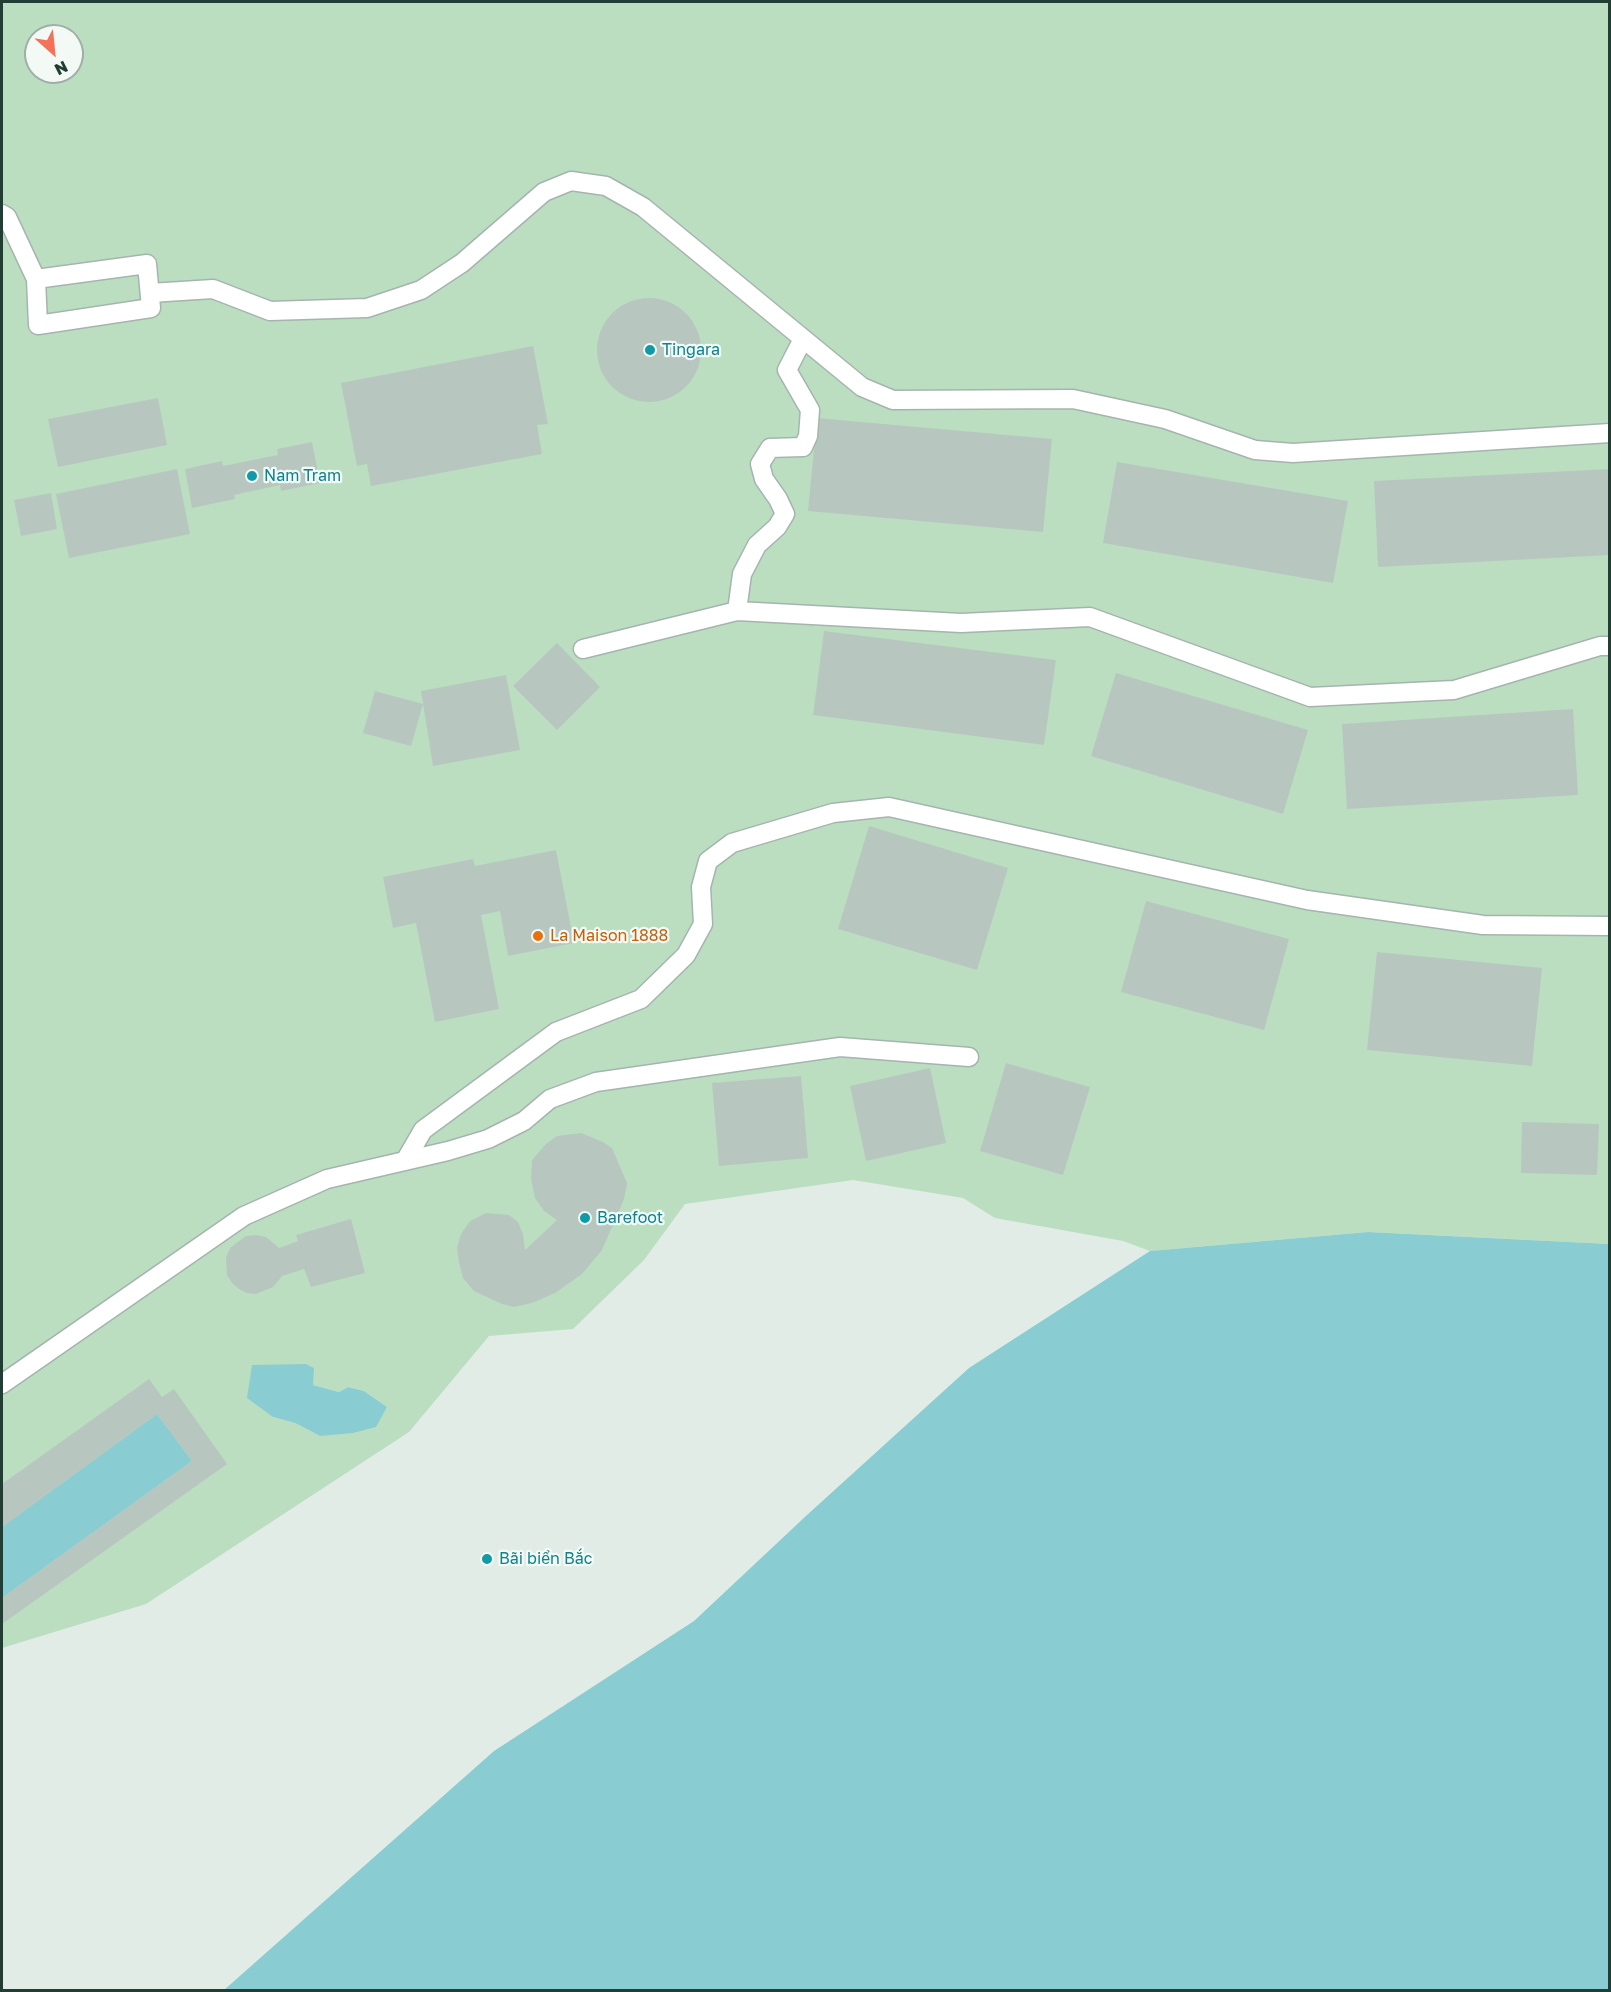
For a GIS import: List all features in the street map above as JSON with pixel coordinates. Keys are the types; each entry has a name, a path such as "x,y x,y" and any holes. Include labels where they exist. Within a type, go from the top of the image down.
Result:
{"lane":[{"path":"150,293 213,289 270,311 366,308 421,290 462,263 544,192 571,181 606,186 643,207 862,387 893,400 1073,399 1165,419 1255,450 1293,453 1610,433"},
{"path":"2,214 8,217 36,279 38,325 151,308 147,264 36,279"},
{"path":"737,611 742,574 757,545 777,527 785,514 764,479 760,464 770,448 803,447 808,435 810,410 787,370 803,339"},
{"path":"583,649 737,611 961,623 1090,617 1310,697 1454,690 1600,646 1610,646"},
{"path":"405,1161 423,1130 556,1032 641,999 686,955 703,924 701,887 708,861 732,843 833,813 889,807 1307,900 1483,925 1610,926"},
{"path":"2,1384 244,1216 327,1179 488,1139 524,1121 550,1099 596,1082 840,1047 969,1058"}],"green space":[{"path":"2,2 1609,2 1609,1244 1368,1232 1150,1251 1123,1241 995,1218 963,1198 853,1180 685,1204 644,1260 573,1329 489,1336 409,1432 146,1604 2,1648","holes":["313,1368 313,1385 339,1392 348,1387 364,1391 387,1407 320,1436 295,1423 273,1417"]}],"water":[{"path":"1368,1232 1609,1244 1609,1990 224,1990 494,1751 694,1621 969,1368 1150,1251"},
{"path":"306,1364 314,1368 313,1385 339,1392 348,1387 364,1391 387,1407 376,1427 353,1433 320,1436 295,1423 273,1417 247,1398 252,1365"},
{"path":"157,1414 192,1461 2,1598 2,1527"}],"building":[{"name":"Tingara","path":"649,298 669,302 686,313 697,330 701,350 697,370 686,387 669,398 649,402 629,398 612,387 601,370 597,350 601,330 612,313 629,302"},
{"path":"533,346 548,424 537,425 542,454 371,486 367,464 357,466 341,383"},
{"path":"158,398 167,445 58,467 48,419"},
{"path":"817,418 1052,439 1043,532 808,511"},
{"name":"Nam Tram","path":"312,442 320,483 281,491 280,485 234,495 235,499 192,508 185,469 222,461 223,466 278,455 277,449"},
{"path":"1117,462 1348,501 1333,583 1103,543"},
{"path":"177,469 190,534 69,558 56,494"},
{"path":"1610,469 1610,555 1378,567 1374,481"},
{"path":"51,493 57,529 21,536 14,500"},
{"path":"824,631 1056,660 1044,745 813,715"},
{"path":"557,643 600,687 557,730 513,686"},
{"path":"1116,673 1308,730 1283,814 1091,756"},
{"path":"506,675 520,750 433,766 421,691"},
{"path":"375,691 423,704 411,746 363,733"},
{"path":"1573,709 1578,795 1347,809 1342,724"},
{"path":"869,826 1008,868 977,970 838,929"},
{"name":"La Maison 1888","path":"556,850 574,943 508,956 500,911 481,915 499,1009 435,1022 416,923 393,928 383,877 473,859 475,866"},
{"path":"1146,901 1289,939 1264,1030 1121,992"},
{"path":"1377,952 1542,968 1532,1066 1367,1050"},
{"path":"1006,1063 1090,1087 1063,1175 980,1151"},
{"path":"930,1068 946,1143 866,1161 850,1086"},
{"path":"801,1076 808,1158 719,1166 712,1083"},
{"path":"1522,1122 1599,1124 1597,1175 1521,1173"},
{"name":"Barefoot","path":"581,1133 612,1148 627,1183 624,1199 602,1250 582,1274 555,1293 532,1303 514,1307 474,1291 463,1278 459,1263 457,1248 461,1234 470,1221 486,1213 509,1215 518,1222 523,1234 525,1250 557,1220 544,1211 535,1198 531,1179 532,1160 546,1144 557,1136"},
{"path":"351,1219 365,1273 311,1287 304,1269 282,1276 273,1287 256,1294 239,1289 227,1275 226,1258 230,1248 246,1236 266,1237 279,1248 298,1241 296,1235"},
{"path":"149,1379 162,1397 174,1389 227,1464 2,1624 2,1598 192,1461 157,1414 2,1527 2,1484"}],"place":[{"name":"Tingara","path":"650,350"},
{"name":"Nam Tram","path":"252,476"},
{"name":"La Maison 1888","path":"538,936"},
{"name":"Barefoot","path":"585,1218"},
{"name":"Bãi biển Bắc","path":"487,1559"}]}
